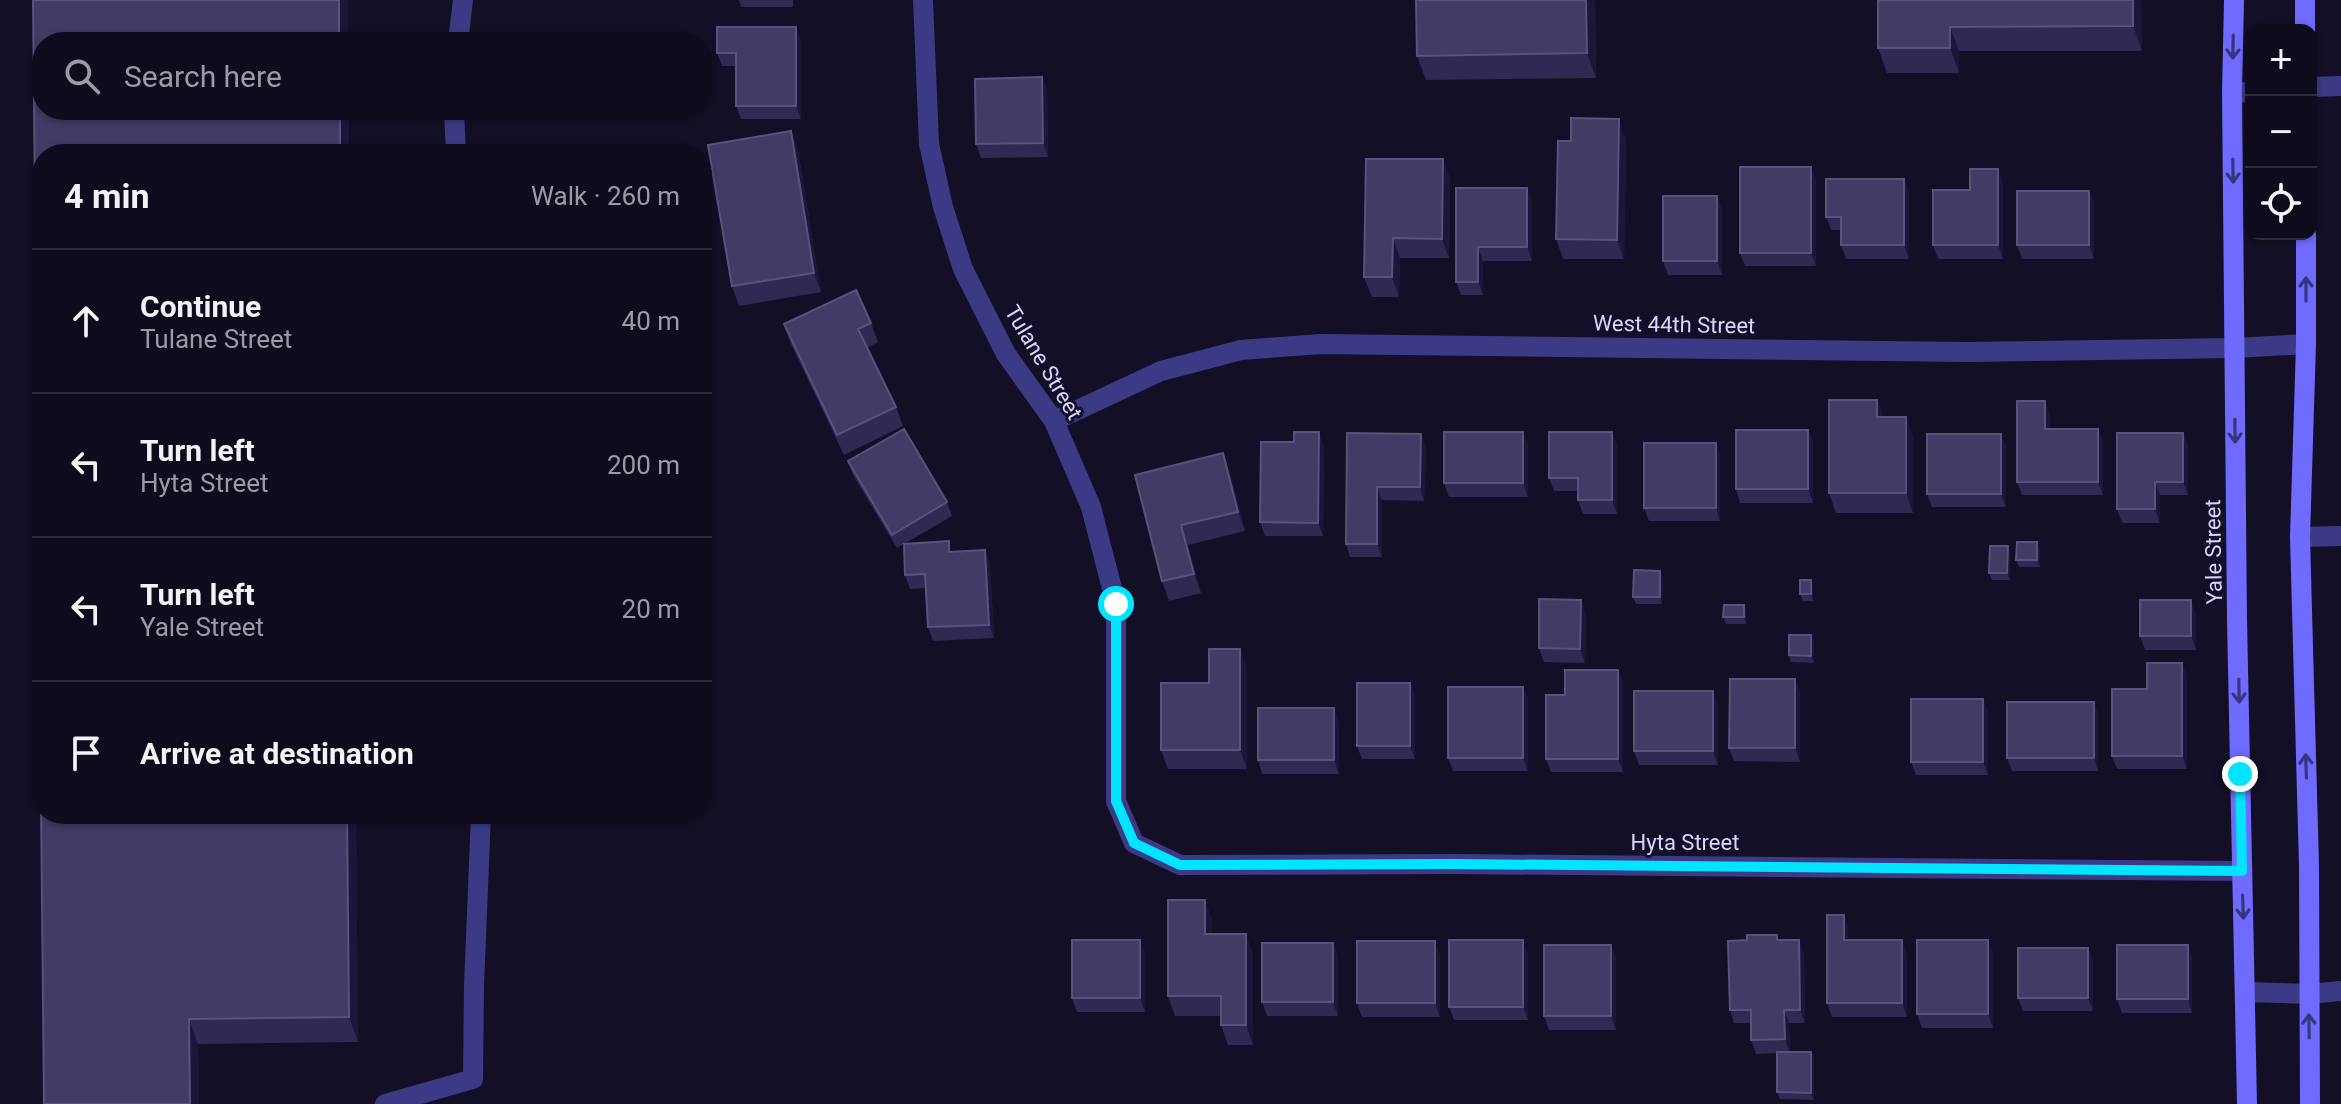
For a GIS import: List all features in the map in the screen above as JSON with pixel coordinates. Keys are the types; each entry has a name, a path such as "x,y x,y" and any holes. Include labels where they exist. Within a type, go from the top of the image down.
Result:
{"main road":[{"name":"Yale Street","path":"2234,0 2242,92 2235,348 2247,1104"},
{"path":"2305,0 2305,24"},
{"path":"2306,240 2300,537 2309,866 2310,1104"}],"street":[{"path":"459,32 463,0"},
{"name":"Tulane Street","path":"923,0 929,144 943,207 963,269 1006,354 1054,421 1091,507 1116,604 1116,801 1134,843"},
{"path":"2317,87 2341,86"},
{"path":"454,120 456,144"},
{"name":"West 44th Street","path":"1054,421 1161,371 1241,350 1320,344 1968,352 2306,344"},
{"path":"2300,537 2341,536"},
{"path":"385,1104 473,1079 481,824"},
{"name":"Hyta Street","path":"1134,843 1180,865 1470,864 2242,871"},
{"path":"2245,992 2309,994 2341,991"}],"building":[{"path":"33,0 339,0 339,32 33,32"},
{"path":"1416,0 1586,0 1587,53 1417,56"},
{"path":"1878,0 2133,0 2133,26 1950,27 1950,48 1878,48"},
{"path":"717,27 796,27 796,106 736,106 736,53 717,53"},
{"path":"1042,77 1043,143 976,144 975,79"},
{"path":"1571,118 1619,119 1617,240 1556,239 1558,141 1571,141"},
{"path":"34,120 340,120 340,144 34,144"},
{"path":"791,131 814,273 732,286 712,168 712,144"},
{"path":"1366,159 1443,159 1442,239 1393,238 1392,277 1364,277"},
{"path":"1740,167 1811,167 1811,253 1740,253"},
{"path":"1970,169 1998,169 1998,245 1933,245 1933,190 1970,190"},
{"path":"1826,179 1904,179 1904,245 1841,245 1841,217 1826,217"},
{"path":"1456,188 1527,188 1527,247 1478,247 1478,282 1456,282"},
{"path":"2017,191 2089,191 2089,245 2017,245"},
{"path":"1663,196 1717,196 1717,261 1663,261"},
{"path":"856,290 871,323 858,329 896,407 837,435 784,324"},
{"path":"1829,400 1877,400 1877,417 1906,417 1906,493 1829,493"},
{"path":"2017,401 2045,401 2045,429 2098,429 2098,482 2017,482"},
{"path":"904,429 947,502 892,535 848,461"},
{"path":"1736,430 1808,430 1808,489 1736,489"},
{"path":"1294,432 1319,432 1318,523 1260,522 1261,442 1294,442"},
{"path":"1444,432 1523,432 1523,483 1444,483"},
{"path":"1549,432 1612,432 1612,500 1578,500 1578,478 1549,478"},
{"path":"1347,433 1421,434 1420,487 1377,487 1377,544 1346,544"},
{"path":"2117,433 2183,433 2183,482 2155,482 2155,509 2117,509"},
{"path":"1927,434 2001,434 2001,494 1927,494"},
{"path":"1644,443 1716,443 1716,508 1644,508"},
{"path":"1223,453 1238,512 1181,525 1194,574 1162,581 1135,475"},
{"path":"949,541 949,552 985,550 989,625 928,627 925,574 905,575 904,544"},
{"path":"2017,542 2037,542 2037,560 2016,560"},
{"path":"1990,546 2008,546 2007,573 1989,573"},
{"path":"1634,570 1660,571 1660,597 1633,597"},
{"path":"1800,580 1811,580 1811,594 1800,594"},
{"path":"1539,599 1581,600 1580,649 1539,648"},
{"path":"2140,600 2191,600 2191,636 2140,636"},
{"path":"1724,605 1744,605 1744,617 1723,617"},
{"path":"1789,635 1811,635 1811,656 1789,655"},
{"path":"1209,649 1240,649 1240,750 1161,750 1161,683 1209,683"},
{"path":"2147,663 2182,663 2182,756 2112,756 2112,689 2147,689"},
{"path":"1565,670 1618,670 1618,759 1546,759 1546,695 1565,695"},
{"path":"1730,679 1795,679 1795,748 1729,748"},
{"path":"1357,683 1410,683 1410,746 1357,746"},
{"path":"1448,687 1523,687 1523,758 1448,758"},
{"path":"1634,691 1713,691 1713,751 1634,751"},
{"path":"1911,699 1983,699 1983,762 1911,762"},
{"path":"2007,702 2094,702 2094,758 2007,758"},
{"path":"1258,708 1334,708 1334,760 1258,760"},
{"path":"41,824 347,824 349,1017 189,1019 190,1104 44,1104"},
{"path":"1168,900 1205,900 1205,934 1246,934 1246,1025 1221,1025 1221,996 1168,996"},
{"path":"1827,915 1844,915 1844,940 1902,940 1902,1003 1827,1003"},
{"path":"1747,935 1777,935 1777,940 1799,940 1800,1010 1784,1010 1785,1039 1751,1040 1751,1010 1730,1010 1728,941 1747,940"},
{"path":"1072,940 1140,940 1140,998 1072,998"},
{"path":"1449,940 1523,940 1523,1007 1449,1007"},
{"path":"1917,940 1988,940 1988,1014 1917,1014"},
{"path":"1357,941 1435,941 1435,1003 1357,1003"},
{"path":"1262,943 1333,943 1333,1002 1262,1002"},
{"path":"1544,945 1611,945 1611,1016 1544,1016"},
{"path":"2117,945 2188,945 2188,999 2117,999"},
{"path":"2018,948 2088,948 2088,998 2018,998"},
{"path":"1777,1052 1811,1052 1811,1093 1777,1092"}],"route":[{"path":"1116,604 1116,801 1134,843 1180,865 1454,864 2242,871 2240,774"}]}
